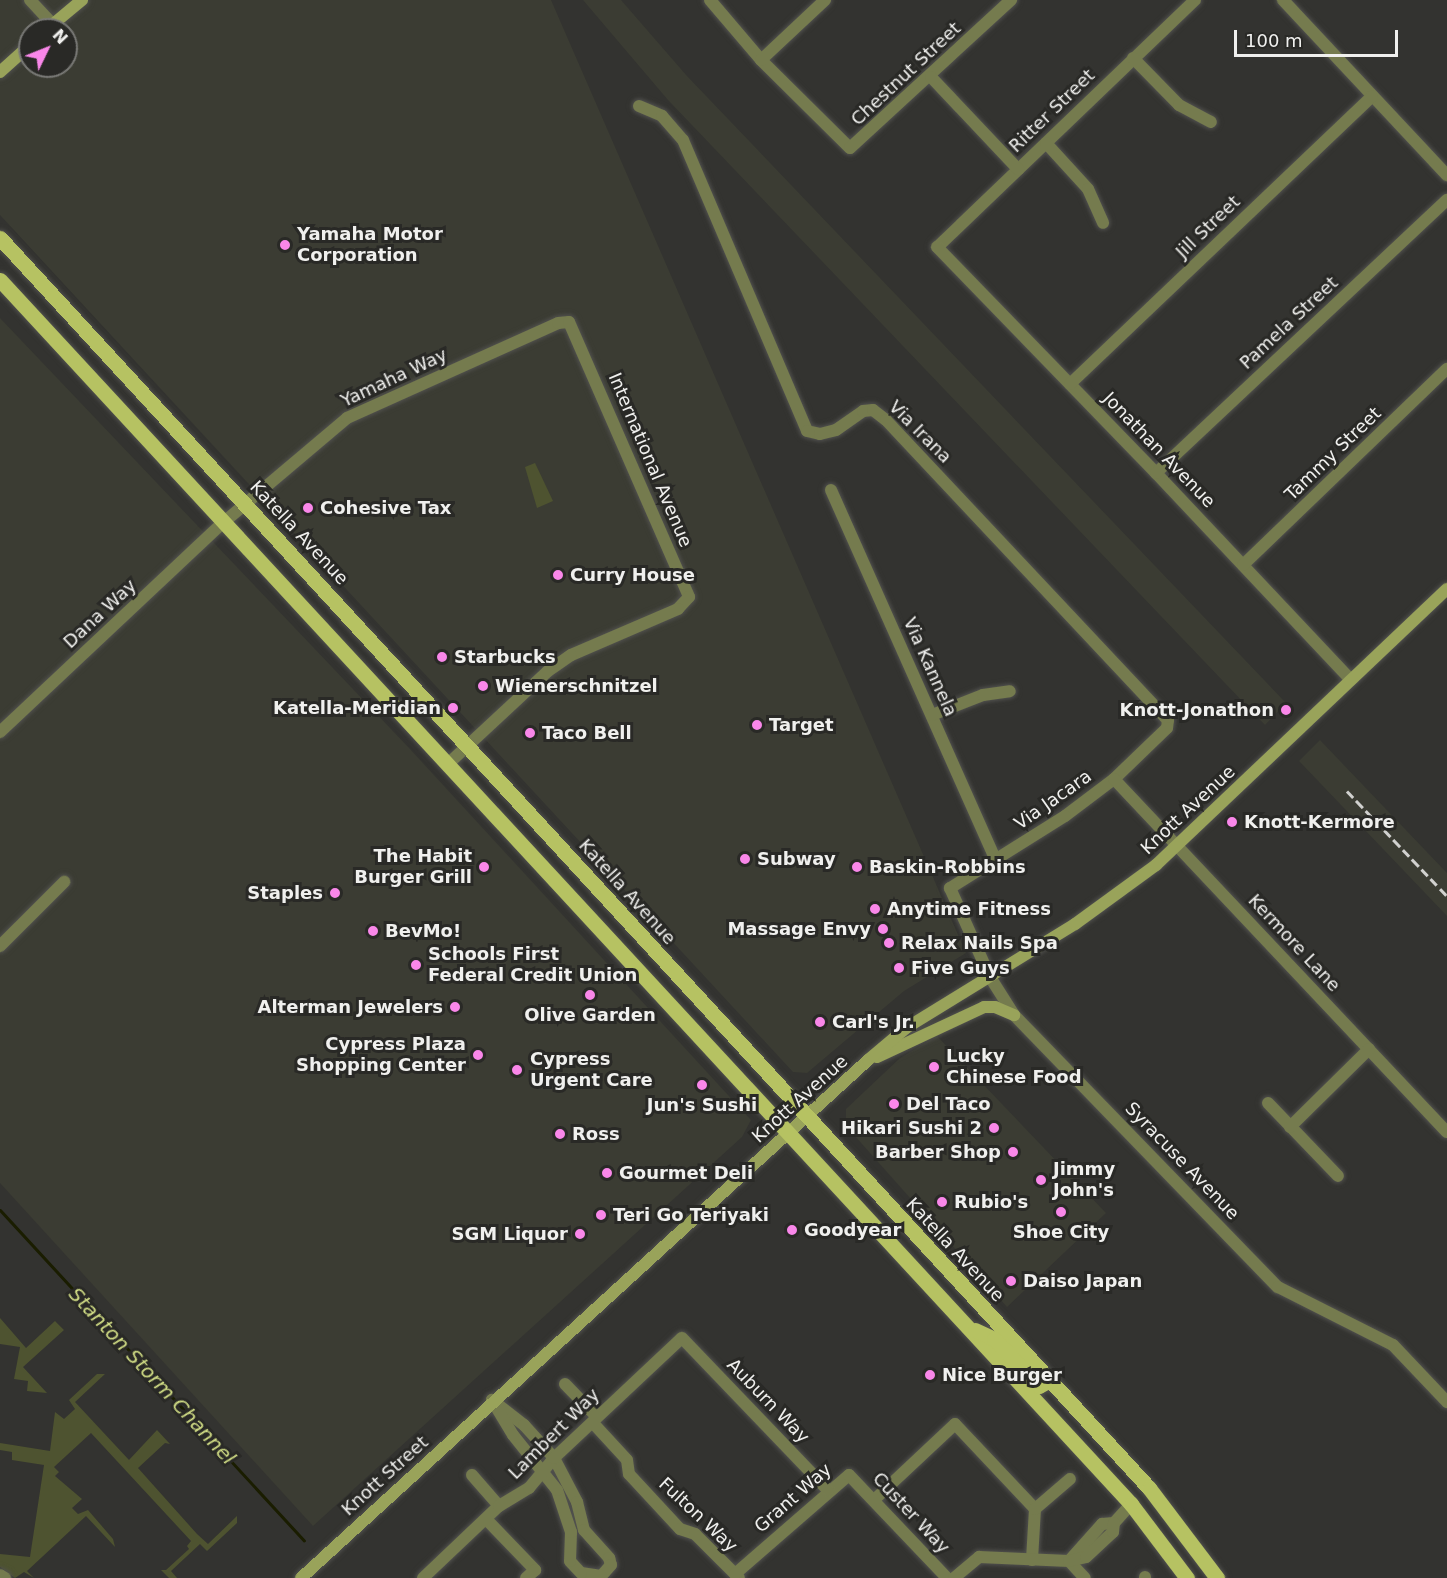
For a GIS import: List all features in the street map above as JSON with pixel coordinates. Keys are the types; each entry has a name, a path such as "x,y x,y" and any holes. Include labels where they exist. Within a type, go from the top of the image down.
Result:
{"main road":[{"path":"60,18 82,0"},
{"path":"0,72 18,56"},
{"name":"Katella Avenue","path":"0,238 1149,1488 1217,1578"},
{"path":"0,280 450,762 1131,1504 1187,1578"},
{"name":"Knott Avenue","path":"492,1400 906,1028 1075,924 1156,865 1447,590"},
{"path":"868,1060 984,1007 995,1007 1014,1014"},
{"path":"967,1326 994,1340 1039,1386 1050,1380"},
{"name":"Knott Street","path":"301,1578 492,1400"}],"street":[{"path":"30,0 43,18"},
{"path":"710,0 761,60 825,0"},
{"name":"Chestnut Street","path":"761,60 850,148 931,77 1011,0"},
{"name":"Ritter Street","path":"937,249 1195,0"},
{"path":"1282,0 1447,175"},
{"path":"1133,58 1179,105 1211,122"},
{"path":"931,77 1018,169"},
{"name":"Jill Street","path":"1070,384 1372,96"},
{"name":"Via Irana","path":"639,106 662,116 683,140 807,431 820,434 836,430 863,411 873,410 886,420 1164,712 1168,720 1167,728"},
{"path":"1046,143 1088,189 1103,223"},
{"name":"Pamela Street","path":"1156,472 1447,200"},
{"name":"Jonathan Avenue","path":"937,249 1156,472 1350,680"},
{"name":"Yamaha Way","path":"225,522 347,418 558,323 569,322"},
{"name":"International Avenue","path":"467,746 547,672 571,655 678,609 689,597 569,322"},
{"name":"Tammy Street","path":"1243,565 1447,369"},
{"name":"Via Kannela","path":"831,490 995,859"},
{"name":"Dana Way","path":"0,732 225,522"},
{"path":"932,715 983,695 1010,691"},
{"name":"Via Jacara","path":"950,888 1065,816 1114,779 1167,728"},
{"path":"450,762 467,746"},
{"name":"Kermore Lane","path":"1114,779 1447,1132"},
{"path":"0,945 64,882"},
{"name":"Syracuse Avenue","path":"950,888 990,977 1014,1014 1278,1287 1393,1345 1447,1402"},
{"path":"1290,1126 1369,1050"},
{"path":"1268,1103 1338,1176"},
{"name":"Lambert Way","path":"423,1578 499,1506 529,1488 554,1458 682,1338"},
{"name":"Auburn Way","path":"682,1338 828,1490"},
{"name":"Fulton Way","path":"565,1384 627,1460 629,1474 680,1529 695,1534 737,1576"},
{"path":"492,1400 524,1425 554,1458 577,1502 585,1530 611,1565 601,1576 581,1573 570,1561 571,1532 557,1490 513,1435 492,1400"},
{"path":"874,1500 955,1424 1035,1509"},
{"path":"472,1475 499,1506"},
{"name":"Grant Way","path":"737,1576 828,1490 849,1475"},
{"name":"Custer Way","path":"849,1475 947,1578"},
{"path":"1032,1560 1035,1509 1070,1479"},
{"path":"954,1578 979,1557 1069,1561 1086,1557 1113,1532 1114,1523 1131,1504"},
{"path":"486,1519 535,1570 526,1578"},
{"path":"571,1532 585,1530"},
{"path":"1069,1561 1085,1578"},
{"path":"0,1575 5,1578"}],"shaded area":[{"path":"0,0 551,0 966,953 904,991 807,1073 793,1072 0,215"},
{"path":"583,0 621,0 687,76 1286,703 1265,725 668,100"},
{"path":"0,318 410,749 751,1120 742,1137 313,1526 0,1183"},
{"path":"1320,740 1447,873 1447,916 1299,761"},
{"path":"937,1036 1106,1213 1007,1307 846,1126 846,1109 900,1058"}],"green space":[{"path":"535,463 553,501 537,508 525,467"},
{"path":"0,1318 26,1348 55,1321 64,1330 23,1367 47,1393 27,1391 28,1381 14,1379 20,1347 0,1344"},
{"path":"97,1374 105,1374 75,1402 129,1460 157,1430 170,1444 165,1443 138,1468 197,1534 208,1544 237,1516 237,1523 207,1551 200,1544 171,1571 177,1578 169,1578 161,1570 166,1570 189,1549 187,1546 191,1541 91,1433 54,1467 59,1472 55,1476 82,1499 72,1508 78,1514 88,1510 113,1539 115,1547 86,1516 27,1571 34,1578 24,1572 15,1578 0,1567 0,1554 30,1557 44,1465 12,1460 12,1452 0,1450 0,1443 50,1451 55,1412 64,1419 75,1409 69,1400"}],"waterway":[{"name":"Stanton Storm Channel","path":"0,1210 304,1541"}],"railway":[{"path":"1347,791 1447,896"}],"place":[{"name":"Yamaha Motor Corporation","path":"285,245"},
{"name":"Cohesive Tax","path":"308,508"},
{"name":"Curry House","path":"558,575"},
{"name":"Starbucks","path":"442,657"},
{"name":"Wienerschnitzel","path":"483,686"},
{"name":"Katella-Meridian","path":"453,708"},
{"name":"Knott-Jonathon","path":"1286,710"},
{"name":"Target","path":"757,725"},
{"name":"Taco Bell","path":"530,733"},
{"name":"Knott-Kermore","path":"1232,822"},
{"name":"Subway","path":"745,859"},
{"name":"The Habit Burger Grill","path":"484,867"},
{"name":"Baskin-Robbins","path":"857,867"},
{"name":"Staples","path":"335,893"},
{"name":"Anytime Fitness","path":"875,909"},
{"name":"Massage Envy","path":"883,929"},
{"name":"BevMo!","path":"373,931"},
{"name":"Relax Nails Spa","path":"889,943"},
{"name":"Schools First Federal Credit Union","path":"416,965"},
{"name":"Five Guys","path":"899,968"},
{"name":"Olive Garden","path":"590,995"},
{"name":"Alterman Jewelers","path":"455,1007"},
{"name":"Carl's Jr.","path":"820,1022"},
{"name":"Cypress Plaza Shopping Center","path":"478,1055"},
{"name":"Lucky Chinese Food","path":"934,1067"},
{"name":"Cypress Urgent Care","path":"517,1070"},
{"name":"Jun's Sushi","path":"702,1085"},
{"name":"Del Taco","path":"894,1104"},
{"name":"Hikari Sushi 2","path":"994,1128"},
{"name":"Ross","path":"560,1134"},
{"name":"Barber Shop","path":"1013,1152"},
{"name":"Gourmet Deli","path":"607,1173"},
{"name":"Jimmy John's","path":"1041,1180"},
{"name":"Rubio's","path":"942,1202"},
{"name":"Shoe City","path":"1061,1212"},
{"name":"Teri Go Teriyaki","path":"601,1215"},
{"name":"Goodyear","path":"792,1230"},
{"name":"SGM Liquor","path":"580,1234"},
{"name":"Daiso Japan","path":"1011,1281"},
{"name":"Nice Burger","path":"930,1375"}]}
